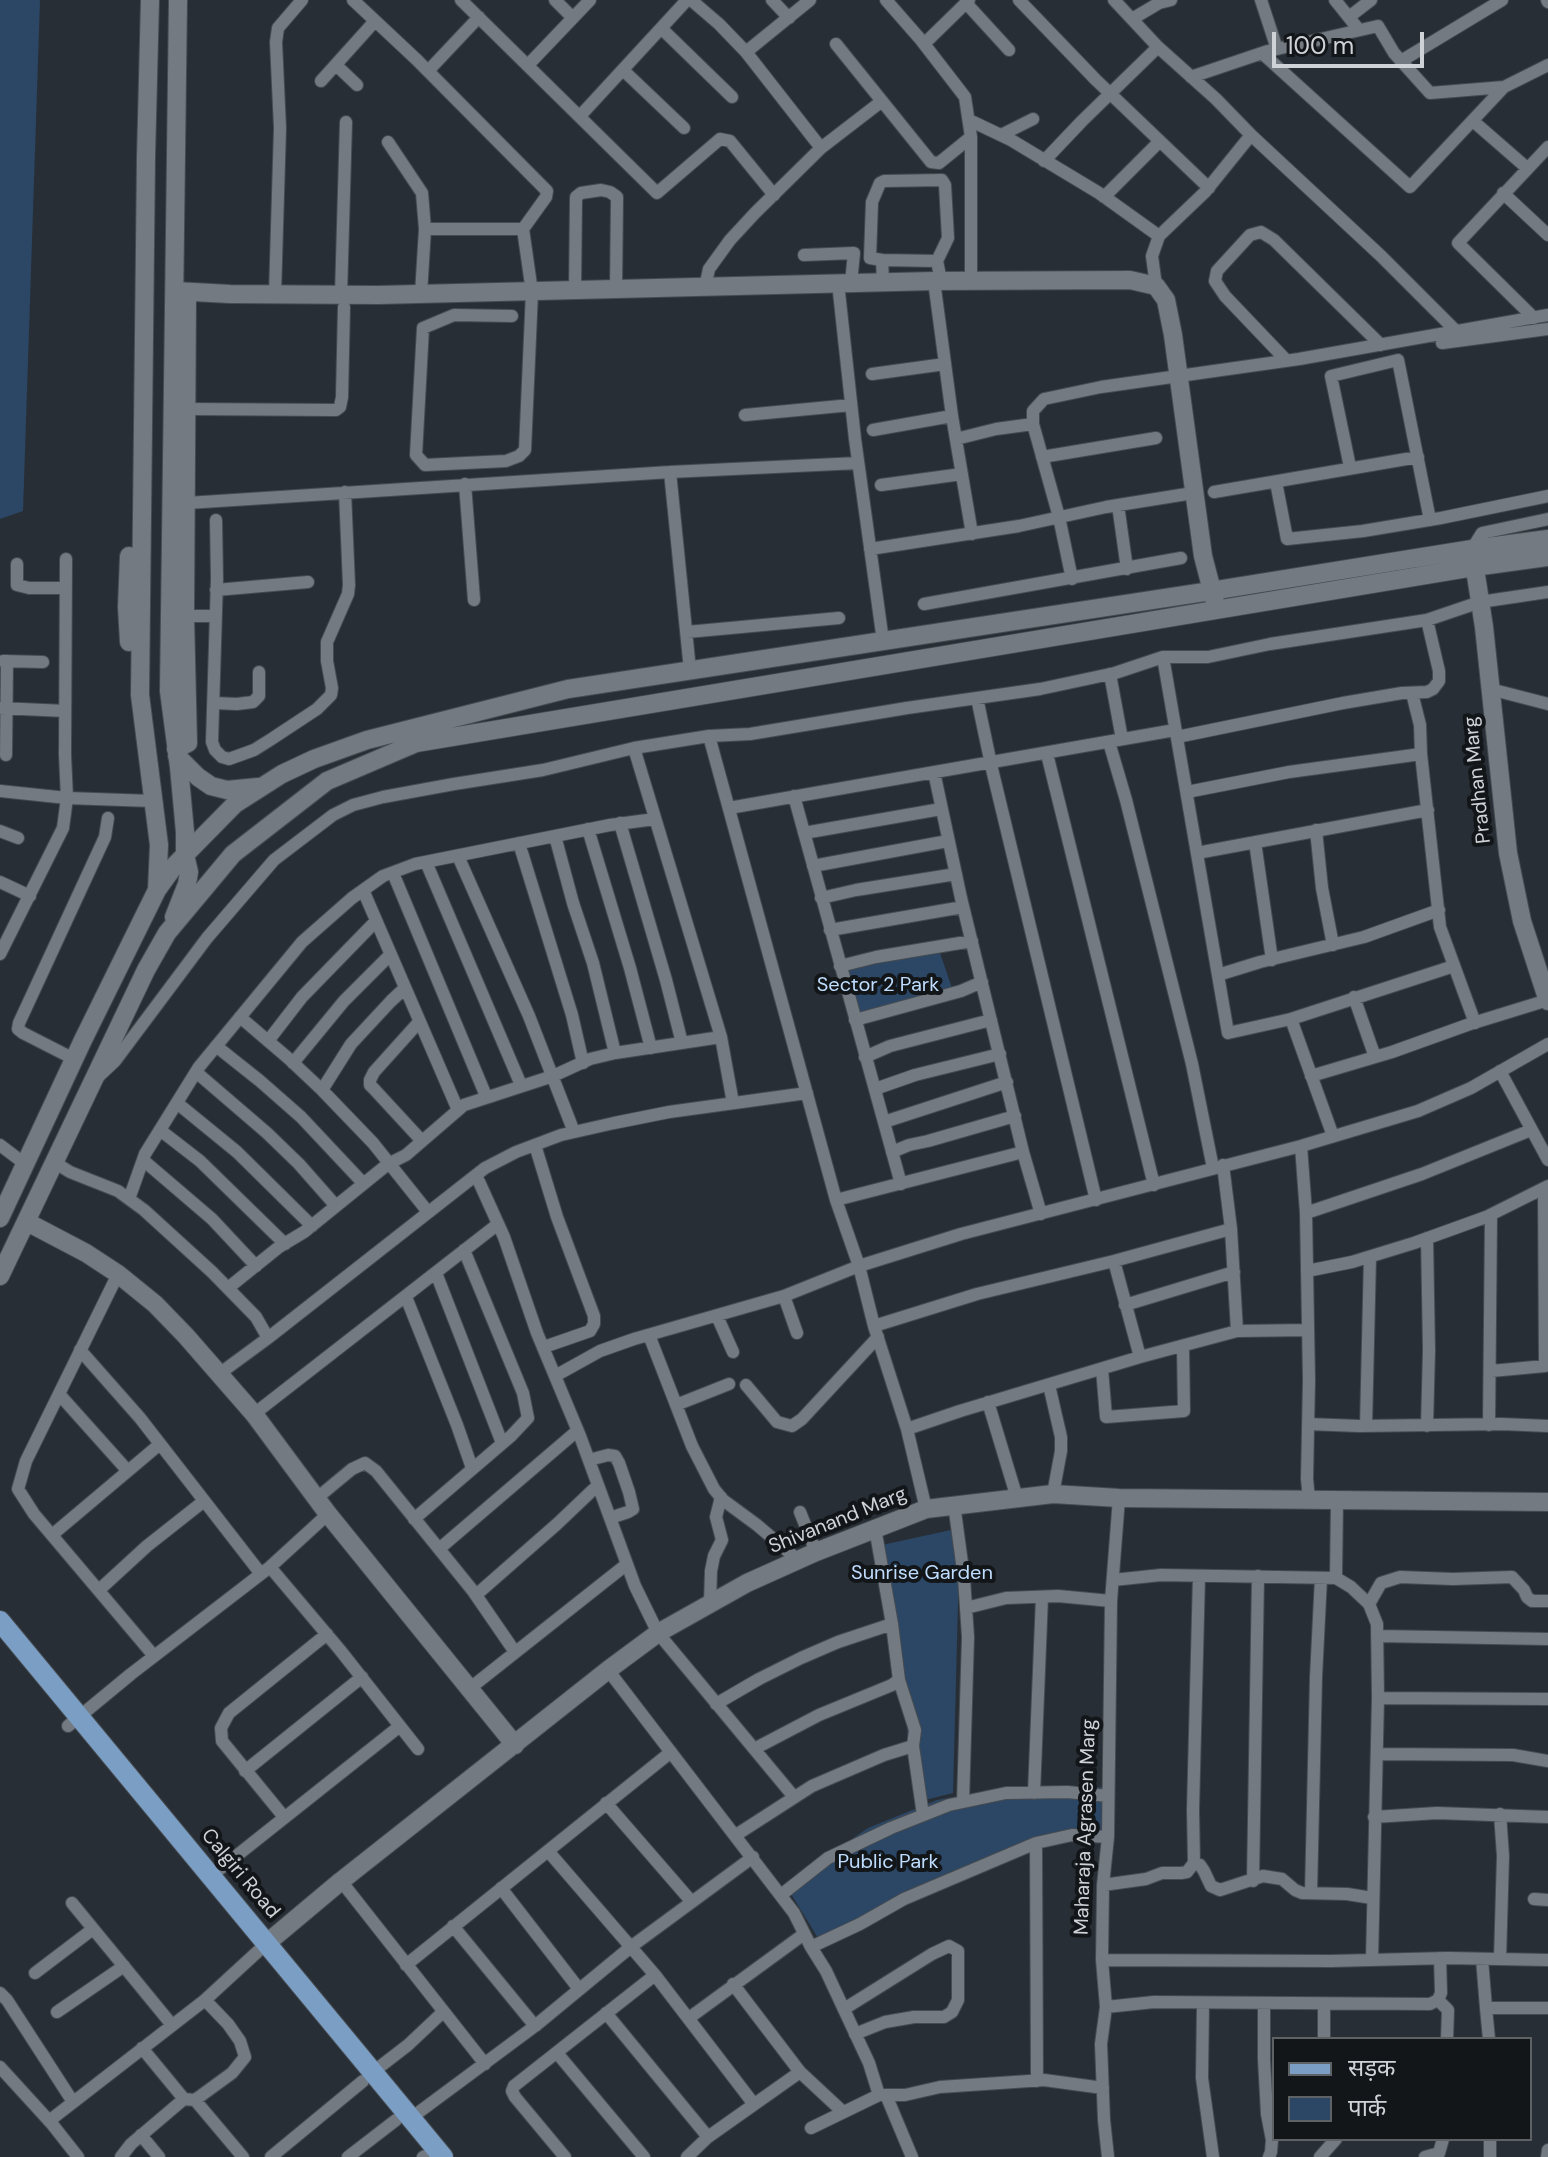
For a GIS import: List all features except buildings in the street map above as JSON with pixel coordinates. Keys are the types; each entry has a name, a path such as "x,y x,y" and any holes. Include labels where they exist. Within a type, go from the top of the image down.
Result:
{"main road":[{"path":"150,0 140,704 159,845 157,890"},
{"path":"176,752 188,743 185,616 187,409 181,292 178,0"},
{"path":"0,1276 146,970 167,933 187,884 183,864 185,832 169,691 190,0"},
{"path":"181,292 275,294 342,301 421,294 883,282 1130,280 1156,286 1166,300 1203,556 1217,610"},
{"path":"167,933 218,870 259,832 327,781 416,743 1217,610 1473,558 1548,539"},
{"path":"0,1218 157,890 226,812 259,787 314,759 367,740 568,689 1211,591 1473,558 1548,557"},
{"name":"Pradhan Marg","path":"1473,558 1514,889 1548,1001"},
{"path":"140,704 169,691"},
{"path":"176,752 198,777 211,786 227,790 259,787"},
{"path":"159,845 183,864 218,870"},
{"path":"27,1222 118,1274 155,1304 186,1336 254,1414 328,1514 515,1745"},
{"name":"Shivanand Marg","path":"262,1948 341,1881 658,1633 747,1583 926,1509 1053,1494 1119,1498 1548,1502"},
{"name":"Calgiri Road","path":"0,1621 73,1722 368,2076 429,2157"},
{"name":"Calgiri Road","path":"0,1643 211,1876 262,1948"}],"street":[{"path":"275,294 280,128 276,42 278,28 302,0"},
{"path":"353,0 547,191 523,229 532,292 525,450 506,461 425,465 416,455 423,328 454,315 512,316"},
{"path":"461,0 580,116 653,197 720,139 730,141 774,195"},
{"path":"555,0 573,18"},
{"path":"528,65 590,0"},
{"path":"580,116 689,0 719,24 746,52 821,148"},
{"path":"772,0 789,18"},
{"path":"746,52 810,0"},
{"path":"886,0 965,97 971,137 971,281"},
{"path":"1019,0 1110,94 1209,188"},
{"path":"1114,0 1158,47 1381,256 1457,332"},
{"path":"1132,19 1159,3 1171,0"},
{"path":"1261,0 1277,49"},
{"path":"1335,0 1359,30"},
{"path":"1349,17 1371,0"},
{"path":"1401,61 1502,0"},
{"path":"924,44 967,2 1009,50"},
{"path":"428,71 479,17"},
{"path":"321,81 375,21"},
{"path":"1191,77 1262,53 1378,26 1401,61 1430,93 1504,87"},
{"path":"662,29 732,97"},
{"path":"836,44 931,162 939,163 971,137"},
{"path":"1044,161 1158,47"},
{"path":"1262,53 1410,187 1504,87 1548,65"},
{"path":"336,65 357,85"},
{"path":"623,70 684,128"},
{"path":"705,287 709,269 730,240 821,148 882,101"},
{"path":"1001,135 1033,119"},
{"path":"969,120 1001,135 1104,197 1159,236"},
{"path":"1473,121 1527,168"},
{"path":"187,409 336,410 340,407 346,122"},
{"path":"1156,286 1152,256 1159,236 1209,188 1251,135"},
{"path":"388,142 422,193 425,229 421,294"},
{"path":"1104,197 1159,142"},
{"path":"1534,318 1458,243 1548,147"},
{"path":"937,261 870,258 872,202 880,183 942,180 945,185 948,238 937,261 938,281 945,364 972,534"},
{"path":"804,255 854,253 866,244 871,189"},
{"path":"575,291 576,197 581,193 601,190 617,197 616,290"},
{"path":"1503,193 1548,235"},
{"path":"425,229 523,229"},
{"path":"1286,360 1225,296 1215,281 1217,271 1233,253 1250,235 1261,232 1274,240 1381,345"},
{"path":"854,253 845,283 851,405 883,641"},
{"path":"882,260 883,282"},
{"path":"1072,579 1059,517 1033,424 1033,411 1044,399 1101,387 1381,345 1548,315"},
{"path":"1442,343 1548,329"},
{"path":"1350,467 1331,376 1398,360 1430,520"},
{"path":"872,374 945,364"},
{"path":"745,415 851,405"},
{"path":"873,430 952,416"},
{"path":"956,439 1033,424"},
{"path":"1042,457 1156,438"},
{"path":"1214,492 1418,457"},
{"path":"187,503 465,484 858,463"},
{"path":"670,472 690,670"},
{"path":"881,485 962,474"},
{"path":"1276,482 1287,539 1430,520 1548,496"},
{"path":"465,484 474,600"},
{"path":"216,520 212,742 222,757 229,759 270,740 317,709 331,695 327,642 349,585 345,492"},
{"path":"870,549 972,534 1193,493"},
{"path":"1473,558 1482,533 1542,520 1531,500"},
{"path":"1118,505 1127,569"},
{"path":"924,604 1181,558"},
{"path":"0,954 63,828 67,798 66,559"},
{"path":"17,564 17,585 66,588"},
{"path":"216,590 308,582"},
{"path":"91,1084 115,1061 207,938 262,873 293,844 333,815 353,805 383,797 543,770 634,748 709,736 750,734 1040,689 1110,674 1163,657 1208,657 1270,644 1427,620 1480,602 1548,592"},
{"path":"185,616 215,616"},
{"path":"687,632 839,618"},
{"path":"729,808 1122,739 1176,734 1402,693 1427,692 1439,681 1439,671 1427,620"},
{"path":"1163,657 1228,1033 1291,1019 1454,966"},
{"path":"6,755 4,661 43,662"},
{"path":"215,703 253,702 259,696 259,672"},
{"path":"1110,674 1122,739"},
{"path":"1490,689 1548,704"},
{"path":"1412,693 1420,725 1440,927 1475,1023"},
{"path":"977,698 1096,1200"},
{"path":"3,708 65,711"},
{"path":"709,736 836,1200 859,1266 907,1429 926,1509"},
{"path":"1109,742 1218,1166 1231,1229 1237,1331"},
{"path":"634,748 721,1037 733,1103"},
{"path":"1047,754 1154,1185"},
{"path":"1187,792 1289,772 1421,754"},
{"path":"934,772 963,907 1041,1214"},
{"path":"0,791 67,798 152,801"},
{"path":"794,796 901,1184"},
{"path":"804,833 941,809"},
{"path":"1197,853 1428,810"},
{"path":"74,1059 18,1029 105,837 108,818"},
{"path":"129,1199 143,1160 196,1072 302,942 363,890 383,876 426,862 588,829 655,819"},
{"path":"620,823 682,1043"},
{"path":"588,829 651,1048"},
{"path":"1316,830 1322,888 1333,945"},
{"path":"0,831 18,838"},
{"path":"555,836 593,963 615,1053"},
{"path":"813,866 948,841"},
{"path":"1255,842 1272,960"},
{"path":"519,843 572,1015 583,1063"},
{"path":"458,856 574,1132"},
{"path":"426,862 521,1085"},
{"path":"393,873 486,1096"},
{"path":"821,898 956,874"},
{"path":"0,882 30,896"},
{"path":"363,890 458,1110"},
{"path":"830,930 963,907"},
{"path":"1218,975 1364,937 1439,910"},
{"path":"268,1041 302,997 376,921"},
{"path":"840,966 972,941"},
{"path":"293,1063 344,1001 390,955"},
{"path":"855,1020 961,991 982,982"},
{"path":"322,1090 351,1044 405,988"},
{"path":"1354,997 1375,1057"},
{"path":"1311,1076 1548,1001"},
{"path":"240,1017 322,1090 373,1143 428,1212"},
{"path":"1291,1019 1333,1136"},
{"path":"865,1057 890,1046 991,1020"},
{"path":"419,1022 385,1059 370,1080 370,1085 422,1141"},
{"path":"228,1288 312,1226 388,1164 406,1155 464,1105 615,1053 721,1037"},
{"path":"555,1376 600,1351 784,1296 859,1266 961,1234 1301,1146 1418,1111 1471,1088 1548,1044"},
{"path":"216,1046 301,1117 363,1183"},
{"path":"875,1089 928,1071 1000,1054"},
{"path":"1500,1071 1548,1160"},
{"path":"196,1072 267,1133 336,1206"},
{"path":"884,1122 1007,1082"},
{"path":"219,1374 485,1168 516,1152 574,1132 669,1112 807,1093"},
{"path":"177,1103 237,1152 312,1226"},
{"path":"892,1152 1015,1116"},
{"path":"160,1130 200,1161 285,1244"},
{"path":"1306,1213 1422,1174 1531,1130"},
{"path":"0,1145 25,1164"},
{"path":"535,1145 557,1217 594,1316 590,1331 544,1347"},
{"path":"1301,1146 1306,1213 1309,1499"},
{"path":"836,1200 1023,1152"},
{"path":"143,1160 212,1219 256,1266"},
{"path":"54,1162 70,1172 118,1191 155,1220 256,1317 268,1338"},
{"path":"476,1175 498,1224 635,1586 658,1633 794,1797"},
{"path":"1307,1271 1370,1257 1427,1238 1491,1215 1546,1188 1546,1366 1491,1371"},
{"path":"1489,1425 1491,1215"},
{"path":"254,1414 498,1224"},
{"path":"746,1385 777,1422 792,1426 802,1419 876,1332 977,1294 1231,1229"},
{"path":"1427,1238 1427,1426"},
{"path":"414,1519 528,1418 523,1393 464,1250"},
{"path":"1366,1426 1370,1257"},
{"path":"1114,1261 1140,1357"},
{"path":"1125,1305 1234,1272"},
{"path":"436,1273 502,1443"},
{"path":"118,1274 26,1461 18,1489 34,1514 154,1656"},
{"path":"784,1296 797,1333"},
{"path":"406,1297 472,1468"},
{"path":"717,1316 733,1352"},
{"path":"907,1429 988,1402 1237,1331 1308,1330"},
{"path":"649,1335 692,1446 714,1489 798,1560"},
{"path":"1102,1369 1106,1417 1184,1411 1183,1346"},
{"path":"80,1350 204,1501 327,1634 418,1749"},
{"path":"676,1405 729,1384"},
{"path":"1049,1385 1061,1437 1053,1494"},
{"path":"59,1394 127,1470"},
{"path":"988,1402 1017,1498"},
{"path":"1308,1424 1548,1426"},
{"path":"439,1549 577,1431"},
{"path":"52,1535 160,1444"},
{"path":"589,1460 608,1455 615,1456 619,1463 633,1509 610,1518"},
{"path":"317,1498 352,1469 365,1463 376,1471 476,1595 515,1652"},
{"path":"476,1595 598,1485"},
{"path":"710,1603 711,1571 722,1540 716,1523 721,1497"},
{"name":"Maharaja Agrasen Marg","path":"1108,2157 1101,2044 1106,2007 1102,1960 1103,1885 1108,1837 1111,1601 1119,1498"},
{"path":"1336,1578 1337,1500"},
{"path":"99,1590 147,1546 204,1501"},
{"path":"954,1504 968,1637 963,1802"},
{"path":"800,1512 816,1552"},
{"path":"73,1722 265,1570 328,1514"},
{"path":"875,1528 899,1680 915,1730 913,1746 923,1815"},
{"path":"469,1689 627,1564"},
{"path":"1113,1580 1161,1575 1336,1578 1369,1604 1377,1624 1378,1698 1372,1960"},
{"path":"1103,1885 1146,1879 1162,1873 1187,1872 1194,1863 1199,1576"},
{"path":"1253,1881 1258,1576"},
{"path":"1369,1604 1381,1583 1400,1577 1512,1577 1532,1601 1548,1601"},
{"path":"1311,1893 1321,1578"},
{"path":"966,1608 1006,1598 1058,1596 1111,1601"},
{"path":"1034,1793 1042,1597"},
{"path":"716,1704 801,1658 892,1624"},
{"path":"284,1817 222,1741 221,1728 229,1713 327,1634"},
{"path":"1377,1636 1548,1639"},
{"path":"608,1670 794,1913 826,1971 912,2157"},
{"path":"245,1771 362,1677"},
{"path":"754,1749 819,1715 899,1680"},
{"path":"1378,1698 1548,1699"},
{"path":"211,1876 400,1726"},
{"path":"736,1835 812,1786 913,1746"},
{"path":"406,1965 671,1752"},
{"path":"1377,1754 1513,1755 1548,1761"},
{"path":"781,1895 828,1858 949,1805 1006,1793 1067,1792 1108,1796"},
{"path":"606,1803 691,1901"},
{"path":"1374,1817 1437,1813 1548,1817"},
{"path":"1500,1814 1503,1856 1500,1959"},
{"path":"811,1947 904,1899 1036,1843 1072,1835 1108,1837"},
{"path":"1036,1843 1037,2081"},
{"path":"548,1851 632,1946 753,2103"},
{"path":"348,2157 485,2064 632,1946 753,1857"},
{"path":"1194,1863 1200,1865 1211,1886 1220,1890 1263,1876 1282,1879 1295,1890 1372,1898"},
{"path":"341,1881 485,2064"},
{"path":"501,1888 579,1989"},
{"path":"1534,1899 1548,1900"},
{"path":"72,1903 172,2025"},
{"path":"453,1926 535,2026"},
{"path":"35,1973 93,1929"},
{"path":"689,2018 804,1934"},
{"path":"844,2009 932,1954 949,1946 958,1951 958,2000 952,2012 944,2017 914,2017 885,2022 855,2034"},
{"path":"49,2121 205,2000 262,1948"},
{"path":"1106,2007 1154,2002 1430,2004 1438,2000 1441,1993 1440,1958"},
{"path":"1482,1959 1489,2037"},
{"path":"1102,1960 1548,1960"},
{"path":"57,2012 124,1966"},
{"path":"565,2157 512,2091 514,2086 655,1975"},
{"path":"733,1984 800,2072 843,2112"},
{"path":"0,1993 73,2102"},
{"path":"121,2157 141,2135 189,2099 232,2073 245,2057 240,2041 205,2000"},
{"path":"1438,2000 1448,2010 1447,2037"},
{"path":"1203,2003 1202,2078 1213,2157"},
{"path":"1264,2004 1266,2100 1272,2140 1269,2157"},
{"path":"1324,2005 1324,2037"},
{"path":"1486,2008 1548,2008"},
{"path":"271,2157 408,2045 443,2012"},
{"path":"606,2013 708,2137"},
{"path":"142,2048 243,2157"},
{"path":"557,2053 644,2157"},
{"path":"0,2067 78,2157"},
{"path":"687,2157 753,2103 800,2072"},
{"path":"811,2128 883,2095 905,2095 940,2087 1037,2081 1103,2088"},
{"path":"141,2135 159,2157"},
{"path":"1320,2157 1334,2141"},
{"path":"1547,2157 1548,2150"},
{"path":"1425,2157 1442,2155"}],"green space":[{"path":"0,0 40,0 23,511 0,519"},
{"name":"Sector 2 Park","path":"939,950 953,991 856,1018 842,967"},
{"name":"Sunrise Garden","path":"960,1528 953,1793 917,1802 882,1545"},
{"name":"Public Park","path":"1106,1787 1103,1837 1034,1840 974,1862 821,1943 785,1884 868,1828 937,1800 997,1789"}]}
